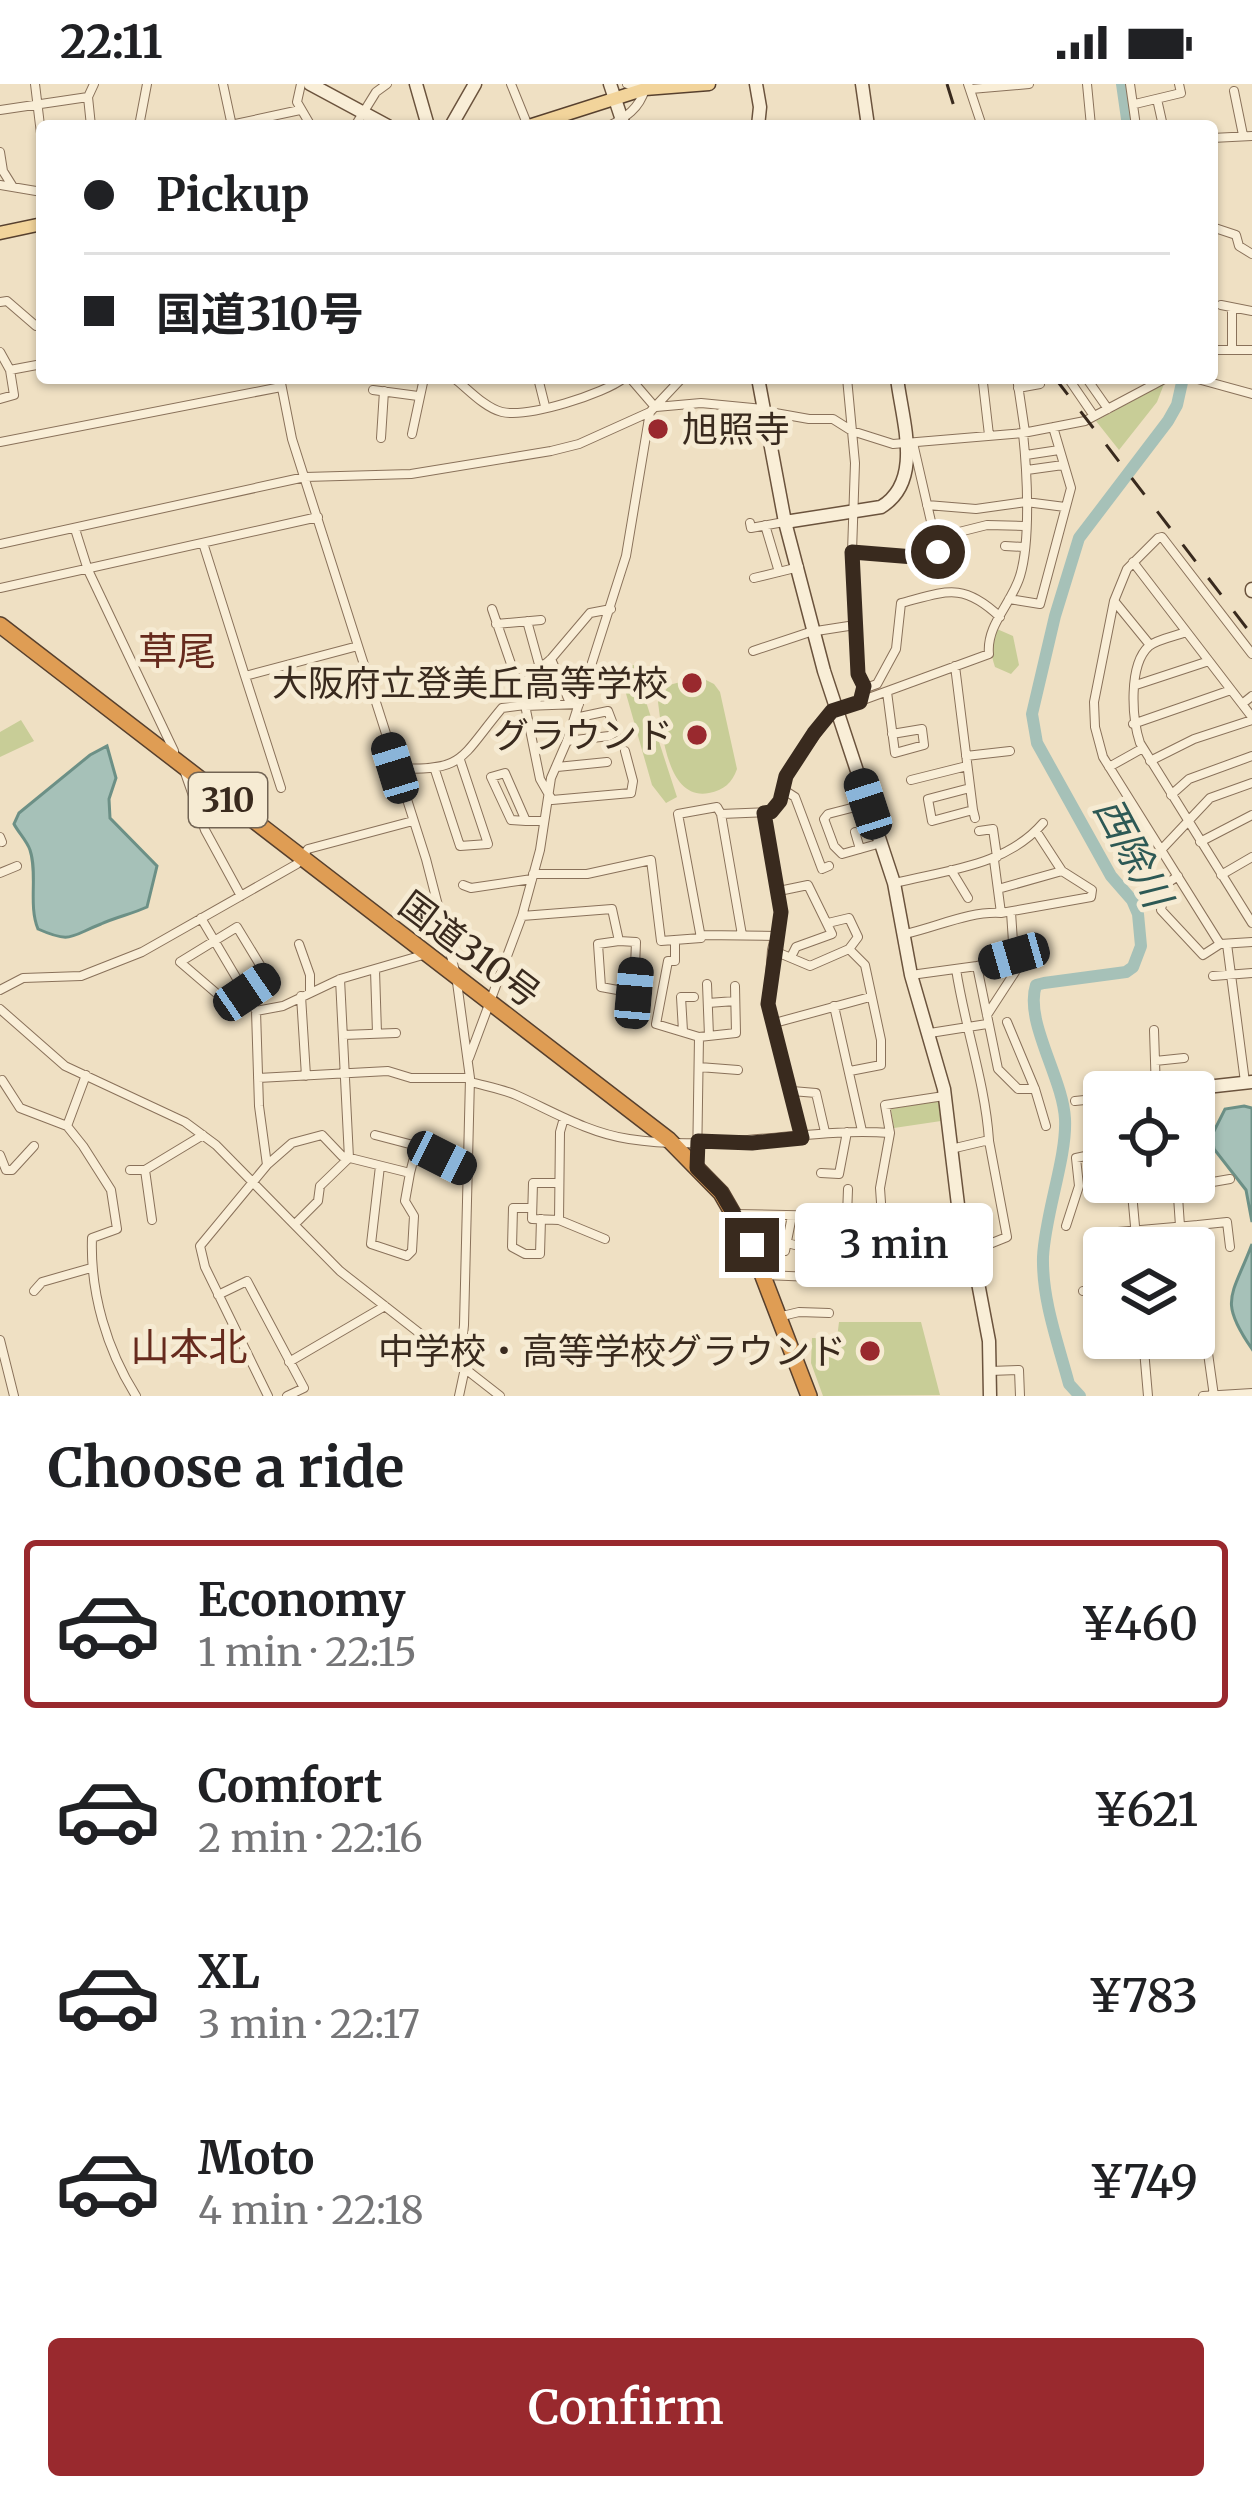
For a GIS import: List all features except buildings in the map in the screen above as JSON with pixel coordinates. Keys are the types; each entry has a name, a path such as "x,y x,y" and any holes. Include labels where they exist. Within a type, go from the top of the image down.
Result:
{"highway":[{"name":"国道310号","path":"0,626 669,1140 721,1192 734,1214 809,1396"}],"main road":[{"path":"550,120 646,89 709,84"},
{"path":"0,233 36,225"}],"street":[{"path":"35,84 39,120"},
{"path":"90,120 88,97 94,84"},
{"path":"140,120 147,84"},
{"path":"224,84 229,120"},
{"path":"307,120 297,94 306,84 377,120"},
{"path":"358,120 387,84"},
{"path":"416,84 426,120"},
{"path":"454,120 475,84"},
{"path":"511,84 526,120"},
{"path":"610,84 617,120"},
{"path":"624,120 646,89 627,84"},
{"path":"756,84 759,120"},
{"path":"862,84 867,120"},
{"path":"980,120 969,87 1029,84"},
{"path":"1088,84 1091,120"},
{"path":"1130,84 1136,120"},
{"path":"1135,104 1181,93 1179,84"},
{"path":"1218,138 1248,135 1234,91"},
{"path":"0,110 88,97"},
{"path":"1157,99 1162,120"},
{"path":"256,120 300,110"},
{"path":"0,152 3,171 13,187"},
{"path":"0,185 36,191"},
{"path":"1218,228 1236,235 1238,246 1252,254"},
{"path":"0,302 7,301 36,326"},
{"path":"1221,304 1252,311"},
{"path":"1232,309 1232,350"},
{"path":"1218,350 1252,350"},
{"path":"0,352 10,370 14,395 0,399"},
{"path":"10,370 36,365"},
{"path":"0,442 272,384"},
{"path":"282,384 305,477 444,919 456,976 470,1080 459,1396"},
{"path":"412,434 422,384"},
{"path":"463,384 504,412 602,392 616,384"},
{"path":"540,384 545,406"},
{"path":"632,384 652,409"},
{"path":"469,1059 522,916 547,794 610,609 631,534 652,409 676,384"},
{"path":"759,384 785,522 838,710 894,883 911,975 946,1095 958,1205 989,1341 990,1396"},
{"path":"848,384 860,702"},
{"path":"852,552 938,552 898,384"},
{"path":"983,384 989,435"},
{"path":"721,814 771,812 786,776 832,711 989,654 988,640 1021,573 1027,470 1018,384"},
{"path":"1072,384 1094,416"},
{"path":"1090,384 1108,409"},
{"path":"0,544 305,477 411,474 551,451 579,444 652,409 701,403 763,410 833,419 884,442 909,442 1053,428 1108,409 1138,384"},
{"path":"1217,384 1252,394"},
{"path":"381,438 379,391 418,396"},
{"path":"1010,599 1040,604 1071,488 1053,428"},
{"path":"749,523 752,528 881,507 902,489 909,442"},
{"path":"1026,455 1059,450"},
{"path":"1027,470 1064,465"},
{"path":"927,505 976,509 1026,502 1066,507"},
{"path":"0,588 319,517"},
{"path":"765,525 779,572"},
{"path":"935,538 987,525 1024,526"},
{"path":"75,529 88,570 206,830 241,896"},
{"path":"1215,1086 1249,1083 1224,944 1109,767 1095,728 1094,703 1114,601 1133,562 1162,537 1252,654"},
{"path":"203,543 281,788"},
{"path":"1005,546 1023,548"},
{"path":"1133,562 1252,718 1150,761"},
{"path":"754,578 799,567"},
{"path":"863,689 877,684 896,649 902,603 951,590 980,598 1000,617"},
{"path":"1114,601 1150,645"},
{"path":"492,609 552,800 631,793 625,751"},
{"path":"519,687 590,613 610,609"},
{"path":"496,624 541,620"},
{"path":"527,621 540,668"},
{"path":"753,650 815,631 855,625"},
{"path":"1186,632 1150,645 1140,662 1133,724 1150,761 1252,923"},
{"path":"244,676 358,646"},
{"path":"550,659 574,704"},
{"path":"1135,686 1209,661"},
{"path":"955,666 974,814 932,820 928,799 970,788"},
{"path":"1133,724 1231,690"},
{"path":"887,692 892,734 895,753 924,746 922,729 892,734"},
{"path":"1242,704 1252,696"},
{"path":"395,768 435,770 460,760 502,708 574,704"},
{"path":"567,741 616,732 608,711 574,718"},
{"path":"1109,767 1143,748"},
{"path":"911,780 1010,751"},
{"path":"1171,794 1189,779 1252,756"},
{"path":"435,770 460,846 488,844 460,760"},
{"path":"556,767 608,762"},
{"path":"526,820 506,773 491,777 511,820 543,821"},
{"path":"1161,850 1210,798 1252,783"},
{"path":"784,790 795,796 822,869 829,866"},
{"path":"868,804 828,814 824,820 842,854 881,843"},
{"path":"463,885 471,888 532,876 587,874 651,860 661,941 701,938 678,814 717,807 742,935"},
{"path":"764,813 781,925 772,950 768,1004 802,1138"},
{"path":"1201,842 1252,814"},
{"path":"0,990 23,978 81,976 142,952 297,864 308,849 413,821"},
{"path":"894,883 996,858 1039,827 1062,872 1092,890 1091,897 1006,912 976,911 952,923 905,934"},
{"path":"930,1033 987,1020 1016,973 998,889 993,829 979,831"},
{"path":"855,832 860,849"},
{"path":"1222,875 1252,857"},
{"path":"0,873 17,866"},
{"path":"951,869 968,898"},
{"path":"998,889 1062,872"},
{"path":"1178,876 1166,884 1161,910 1203,955 1224,944 1252,942"},
{"path":"779,891 808,885 832,934 796,947 791,957"},
{"path":"1242,908 1252,902"},
{"path":"522,916 612,908 619,941"},
{"path":"201,918 256,1011 266,1165"},
{"path":"772,950 810,966 850,949 858,938 850,918 828,923"},
{"path":"237,927 268,978 247,992 232,1000 222,998 180,962 237,927"},
{"path":"700,934 777,936"},
{"path":"675,940 675,961 668,962 656,1024 704,1036 736,1033 735,986"},
{"path":"632,1015 634,993 636,941 598,944 601,987 634,993"},
{"path":"299,944 310,975 305,994 306,1076"},
{"path":"850,949 865,965 881,1064 850,1071"},
{"path":"256,1011 283,1006 340,979 418,960 426,953"},
{"path":"911,975 1014,956"},
{"path":"977,966 998,1070 1018,1089 1036,1088"},
{"path":"956,969 965,1027 986,1097 1007,1237 972,1251"},
{"path":"375,970 377,1034"},
{"path":"1213,976 1252,973"},
{"path":"295,1224 319,1201 320,1186 349,1158 340,979"},
{"path":"697,1168 707,984"},
{"path":"682,1031 681,998 694,997"},
{"path":"771,1024 870,997"},
{"path":"708,1003 735,1001"},
{"path":"835,1006 862,1131"},
{"path":"0,1009 65,1066 139,1098 203,1135 340,1271 500,1396"},
{"path":"1007,1022 1036,1088 1046,1126"},
{"path":"1154,1030 1156,1071"},
{"path":"343,1035 396,1033"},
{"path":"1155,1061 1184,1058"},
{"path":"699,1067 738,1070"},
{"path":"258,1078 388,1071 411,1078 470,1080 615,1136 752,1143 825,1132 890,1133"},
{"path":"68,1126 86,1075"},
{"path":"2,1080 20,1108 68,1126 111,1190 117,1229 92,1238 91,1268 110,1347 136,1396"},
{"path":"792,1091 816,1093 825,1132"},
{"path":"734,1214 882,1216 880,1188 890,1133 885,1105 946,1095"},
{"path":"1075,1101 1083,1100"},
{"path":"559,1220 564,1118"},
{"path":"820,1173 839,1174 847,1132"},
{"path":"130,1170 145,1170 203,1135"},
{"path":"268,1396 218,1295 200,1246 251,1180 292,1143 322,1135 342,1156 410,1173"},
{"path":"375,1136 416,1146 467,1171"},
{"path":"950,1149 989,1141"},
{"path":"1,1160 6,1170 12,1170 34,1146"},
{"path":"380,1166 371,1244 400,1256 412,1251 414,1216 405,1201 416,1146"},
{"path":"1066,1226 1079,1186 1078,1154 1083,1154"},
{"path":"145,1170 152,1220"},
{"path":"1215,1181 1230,1179"},
{"path":"560,1184 533,1183 532,1219 559,1220 605,1239"},
{"path":"847,1216 848,1189"},
{"path":"1179,1203 1180,1226"},
{"path":"532,1208 513,1208 512,1247 525,1254 540,1254 541,1219"},
{"path":"792,1216 786,1247 802,1247"},
{"path":"1171,1227 1230,1222 1230,1247"},
{"path":"34,1291 42,1282 91,1268"},
{"path":"763,1275 838,1278"},
{"path":"218,1295 247,1281 304,1388 287,1396"},
{"path":"289,1362 386,1306"},
{"path":"778,1317 829,1313"},
{"path":"0,1340 14,1396"},
{"path":"1145,1359 1148,1396"},
{"path":"1208,1359 1214,1396"},
{"path":"990,1371 1019,1370 1020,1396"},
{"path":"1203,1396 1252,1393"}],"green space":[{"path":"1164,384 1157,402 1119,450 1096,421"},
{"path":"997,629 1013,636 1019,665 1011,674 995,667 991,647"},
{"path":"634,665 677,797 666,803 652,785 619,669"},
{"name":"グラウンド","path":"700,677 720,692 737,769 727,785 709,793 695,793 675,776 658,702 669,685"},
{"path":"21,720 34,741 0,757 0,732"},
{"path":"938,1101 941,1121 894,1128 891,1109"},
{"name":"中学校・高等学校グラウンド","path":"839,1322 921,1322 940,1395 823,1396 811,1363 812,1338 837,1338"}],"water":[{"path":"107,746 116,778 109,799 110,818 157,866 147,907 76,935 58,936 38,929 32,859 14,824 19,813"},
{"path":"1252,1108 1252,1222 1246,1190 1215,1150 1215,1129 1225,1109"},
{"path":"1252,1244 1252,1349 1235,1319 1232,1298"}],"waterway":[{"name":"西除川","path":"1122,84 1127,120"},
{"name":"西除川","path":"1080,1396 1069,1384 1045,1289 1043,1257 1065,1119 1034,999 1036,985 1126,972 1141,946 1132,900 1111,876 1037,743 1032,714 1079,538 1168,421 1182,384"}],"railway":[{"path":"947,84 958,120"},
{"path":"1060,384 1252,635"}],"place":[{"name":"旭照寺","path":"658,429"},
{"name":"大阪府立登美丘高等学校","path":"692,683"},
{"name":"グラウンド","path":"697,735"},
{"name":"中学校・高等学校グラウンド","path":"870,1351"}],"district":[{"name":"草尾","path":"177,651"},
{"name":"山本北","path":"189,1347"}],"route":[{"path":"752,1245 721,1192 697,1168 698,1141 802,1138 768,1004 781,912 764,813 780,801 786,776 832,711 860,702 864,686 858,674 852,552 914,557 938,552"}]}
